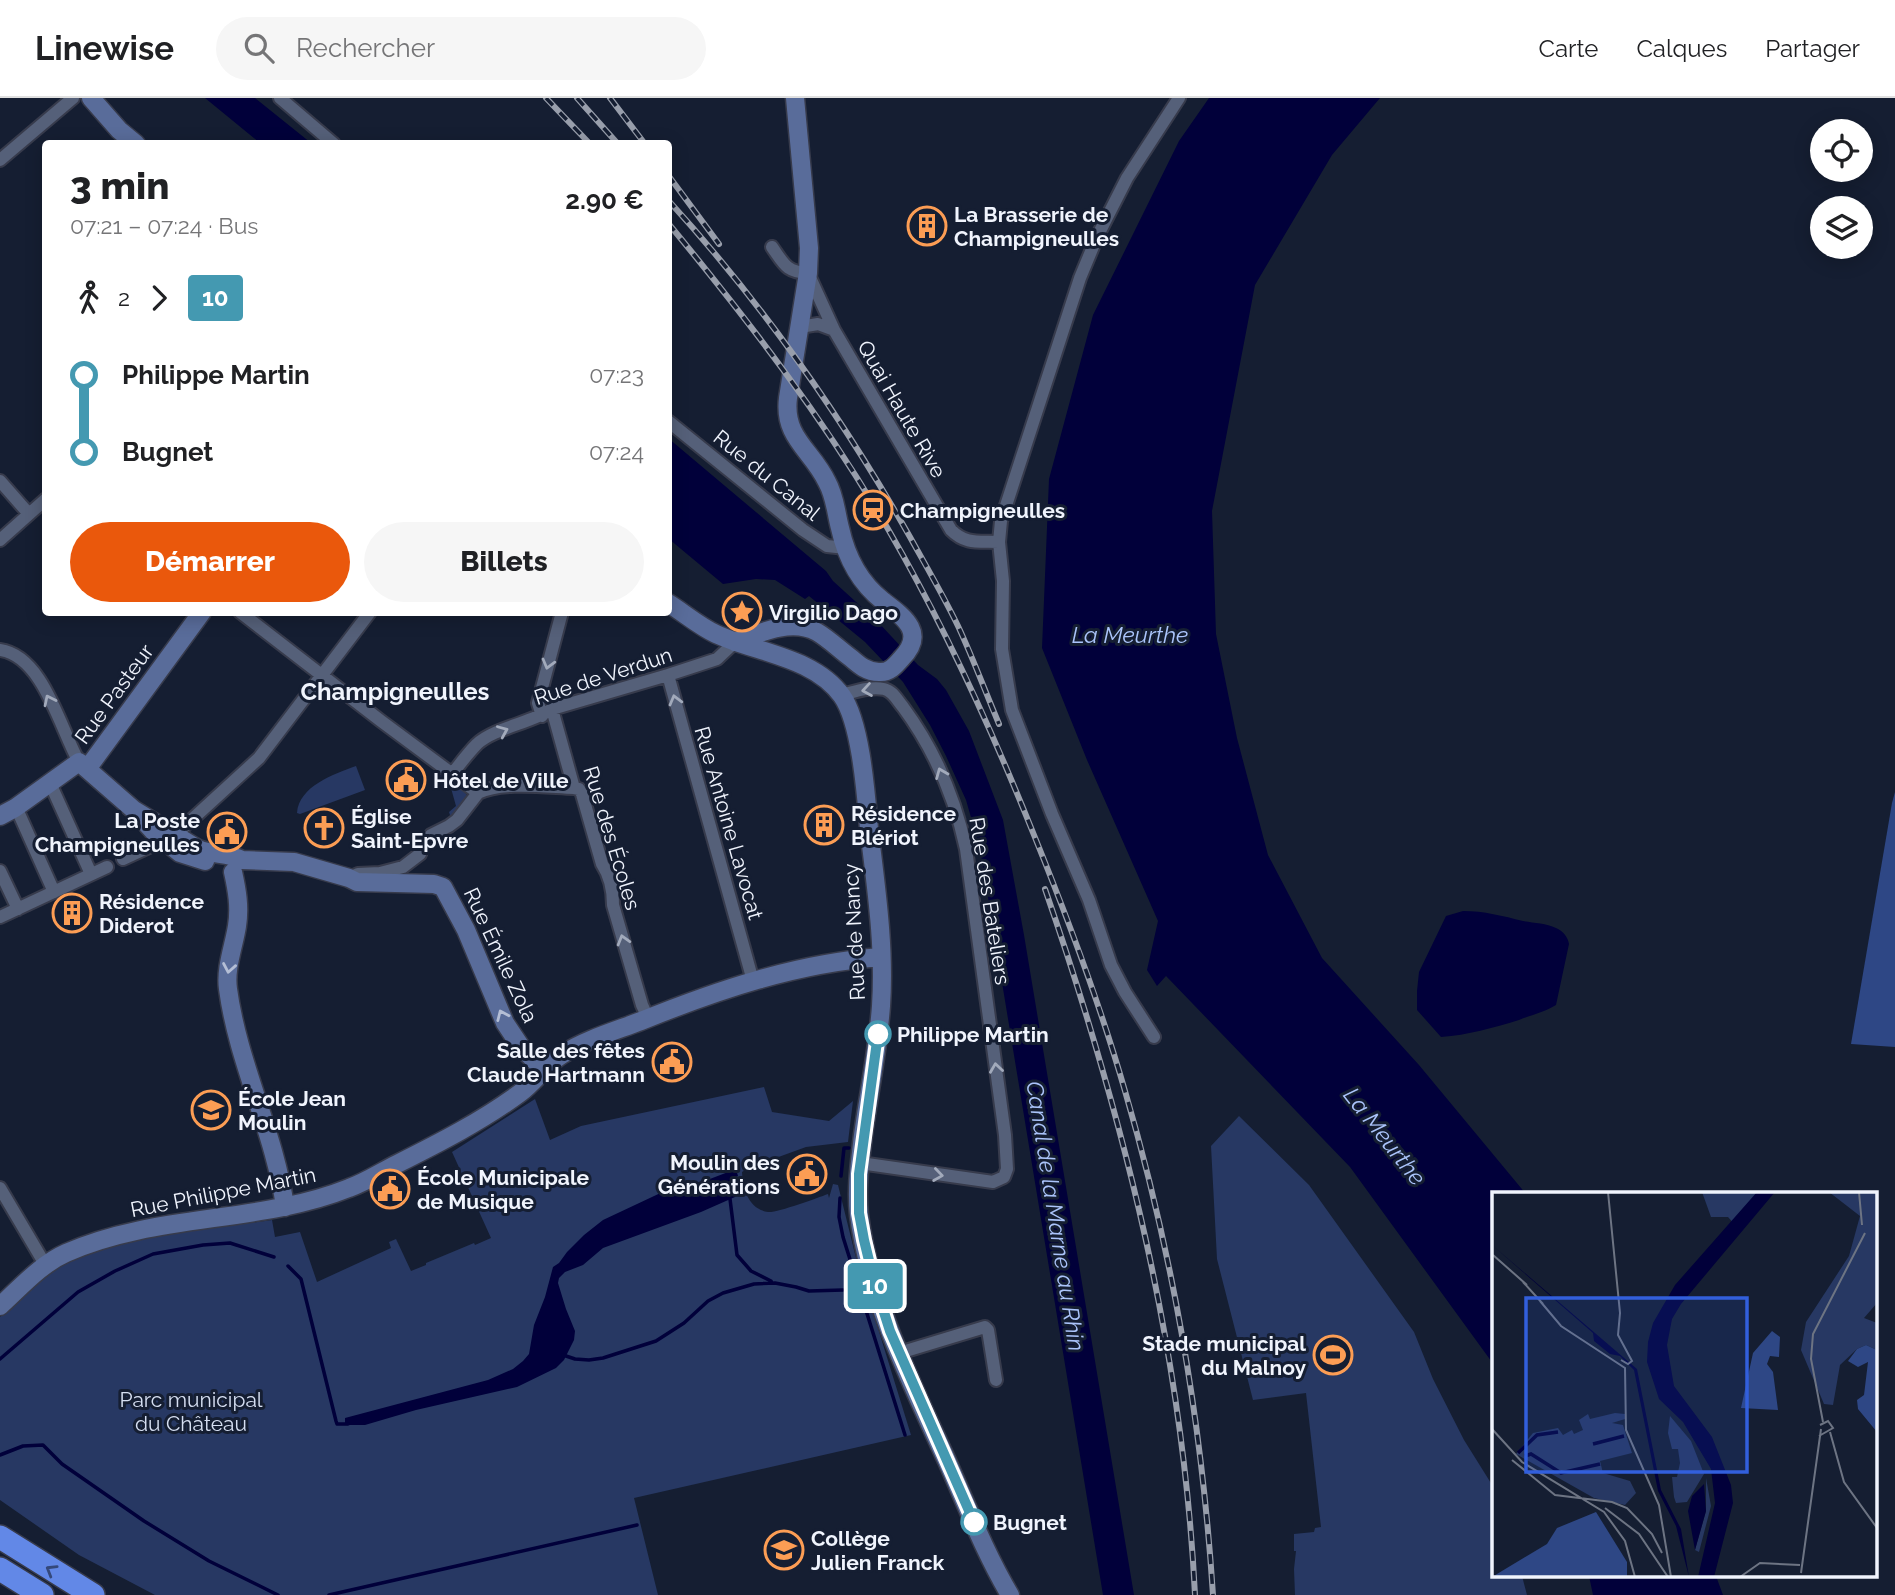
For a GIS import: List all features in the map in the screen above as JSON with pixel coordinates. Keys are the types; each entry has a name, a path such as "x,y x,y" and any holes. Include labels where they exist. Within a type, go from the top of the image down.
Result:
{"highway":[{"path":"0,1537 93,1595"},
{"path":"0,1569 42,1595"}],"street":[{"path":"0,160 74,98"},
{"path":"91,98 122,137"},
{"path":"280,98 329,140"},
{"path":"735,642 766,629 806,628 817,631 864,668 875,672 888,671 910,650 912,643 911,632 903,616 868,586 853,563 846,548 829,486 792,430 788,418 787,409 808,273 808,234 795,98"},
{"path":"1154,1037 1111,965 1089,900 1012,710 1002,649 1003,582 999,541 1001,522 1080,278 1127,177 1179,98"},
{"path":"772,247 787,269 808,273"},
{"path":"808,273 834,330"},
{"path":"801,321 814,313 827,316"},
{"name":"Quai Haute Rive","path":"801,321 834,330 951,530 967,541 999,541"},
{"name":"Rue du Canal","path":"672,424 803,530 827,546 846,548"},
{"path":"0,481 29,514"},
{"path":"0,540 42,503"},
{"name":"Rue de Nancy","path":"672,606 711,632 817,673 841,695 851,714 864,783 876,882 881,957 881,1003 860,1163 859,1213 879,1297 899,1353 974,1522 1010,1595"},
{"name":"Rue Pasteur","path":"8,811 83,765 199,616"},
{"path":"245,616 478,793"},
{"path":"123,859 169,837 259,758 367,616"},
{"name":"Rue des Écoles","path":"561,616 538,703 547,712 574,788 582,793 648,1018"},
{"path":"777,656 792,627"},
{"name":"Rue de Verdun","path":"452,774 478,742 497,733 547,712 717,659 735,642"},
{"path":"0,650 16,655 38,678 83,765"},
{"name":"Rue Antoine Lavocat","path":"668,676 753,981"},
{"name":"Rue des Bateliers","path":"841,695 873,688 892,692 912,719 937,762 954,803 966,849 1005,1135 1007,1169 1000,1181 993,1182 860,1163"},
{"name":"Rue Émile Zola","path":"83,765 134,810 153,831 208,853 237,857 238,866 294,862 357,882 434,884 443,887 467,930 505,1023 521,1047 543,1069"},
{"path":"50,783 91,874"},
{"path":"349,878 358,874 380,873 403,867 420,854 431,835 457,820 478,793 497,786 574,788"},
{"path":"8,811 54,892"},
{"path":"238,866 239,909 227,987 232,1013 282,1186 285,1207"},
{"path":"0,916 107,867"},
{"path":"0,871 18,909"},
{"name":"Rue Philippe Martin","path":"0,1306 46,1266 65,1254 104,1239 136,1231 285,1207 349,1188 445,1140 520,1093 554,1059 571,1049 684,1003 826,962 881,957"},
{"path":"0,1188 46,1266"},
{"path":"899,1353 985,1327 988,1330 996,1380"}],"green space":[{"path":"356,766 365,790 297,813 304,795 311,788 328,777"},
{"path":"445,774 462,788 468,797 451,818 449,812 456,806 449,781 442,787 439,778"},
{"name":"Parc municipal du Château","path":"764,1087 772,1112 829,1121 853,1101 848,1142 806,1147 748,1168 742,1172 744,1185 748,1197 756,1207 773,1212 828,1194 829,1198 833,1184 838,1185 855,1254 911,1435 634,1498 658,1595 155,1595 79,1555 0,1500 0,1317 64,1261 136,1238 272,1220 275,1237 300,1232 317,1282 391,1248 389,1242 396,1239 411,1271 491,1238 452,1152 535,1099 550,1140 581,1126"},
{"name":"Stade municipal du Malnoy","path":"1239,1116 1309,1185 1414,1332 1433,1379 1464,1440 1492,1485 1492,1578 1523,1578 1527,1595 1295,1595 1294,1534 1314,1532 1315,1528 1321,1527 1306,1393 1253,1400 1217,1259 1211,1146"}],"shaded area":[{"path":"1895,792 1895,1047 1851,1044 1892,803"}],"water":[{"path":"205,98 255,98 307,140 256,140"},
{"name":"La Meurthe","path":"1209,98 1380,98 1332,155 1255,285 1212,511 1216,634 1237,738 1268,855 1322,958 1419,1065 1524,1192 1492,1192 1492,1362 1350,1167 1166,976 1157,986 1147,970 1158,921 1087,760 1042,648 1049,479 1093,315 1179,141"},
{"name":"Canal de la Marne au Rhin","path":"672,441 826,571 918,665 937,679 969,731 1003,820 1134,1595 1103,1595 980,849 966,800 930,725 903,682 865,642 809,596 805,599 775,580 756,579 723,584 672,542"},
{"path":"1463,911 1544,924 1563,933 1569,944 1556,1005 1500,1026 1441,1037 1417,1010 1419,972 1446,916"},
{"path":"736,1169 738,1176 734,1178 735,1197 603,1248 583,1265 565,1272 559,1278 558,1283 575,1331 574,1340 564,1360 556,1368 517,1387 416,1410 365,1425 345,1425 345,1418 488,1380 513,1369 529,1354 534,1325 553,1267 584,1235 603,1220 669,1189 702,1182"},
{"path":"1589,1578 1717,1578 1723,1595 1593,1595"}],"waterway":[{"path":"841,1176 844,1148 849,1148"},
{"path":"840,1198 839,1217 843,1237 905,1435"},
{"path":"730,1199 737,1255 751,1271 771,1281"},
{"path":"0,1359 78,1292 153,1254 230,1243 274,1257"},
{"path":"288,1266 301,1279 337,1424 348,1424"},
{"path":"563,1355 575,1359 603,1358 656,1341 684,1323 708,1301 723,1293 754,1284 775,1283 809,1291 843,1290"},
{"path":"0,1455 23,1446 43,1445 62,1464 144,1521 209,1561 278,1595"},
{"path":"329,1595 637,1525"}],"railway":[{"path":"546,98 586,140"},
{"path":"577,98 614,140"},
{"path":"610,98 642,140"},
{"path":"672,180 719,244"},
{"path":"672,205 768,320 857,448 946,603 999,724"},
{"path":"672,228 727,296 812,410 888,529 967,679 1047,867 1105,1026 1157,1215 1193,1404 1213,1595"},
{"path":"1045,889 1100,1061 1145,1237 1178,1415 1195,1595"}],"bus line":[{"name":"10","path":"878,1034 859,1174 859,1213 864,1240 890,1331 974,1522"}],"place":[{"name":"La Brasserie de Champigneulles","path":"927,226"},
{"name":"Champigneulles","path":"873,510"},
{"name":"Virgilio Dago","path":"742,612"},
{"name":"Hôtel de Ville","path":"406,780"},
{"name":"Résidence Blériot","path":"824,825"},
{"name":"Église Saint-Epvre","path":"324,828"},
{"name":"La Poste Champigneulles","path":"227,832"},
{"name":"Résidence Diderot","path":"72,913"},
{"name":"Philippe Martin","path":"878,1034"},
{"name":"Salle des fêtes Claude Hartmann","path":"672,1062"},
{"name":"École Jean Moulin","path":"211,1110"},
{"name":"Moulin des Générations","path":"807,1174"},
{"name":"École Municipale de Musique","path":"390,1189"},
{"name":"Stade municipal du Malnoy","path":"1333,1355"},
{"name":"Bugnet","path":"974,1522"},
{"name":"Collège Julien Franck","path":"784,1550"}],"district":[{"name":"Champigneulles","path":"395,691"}]}
